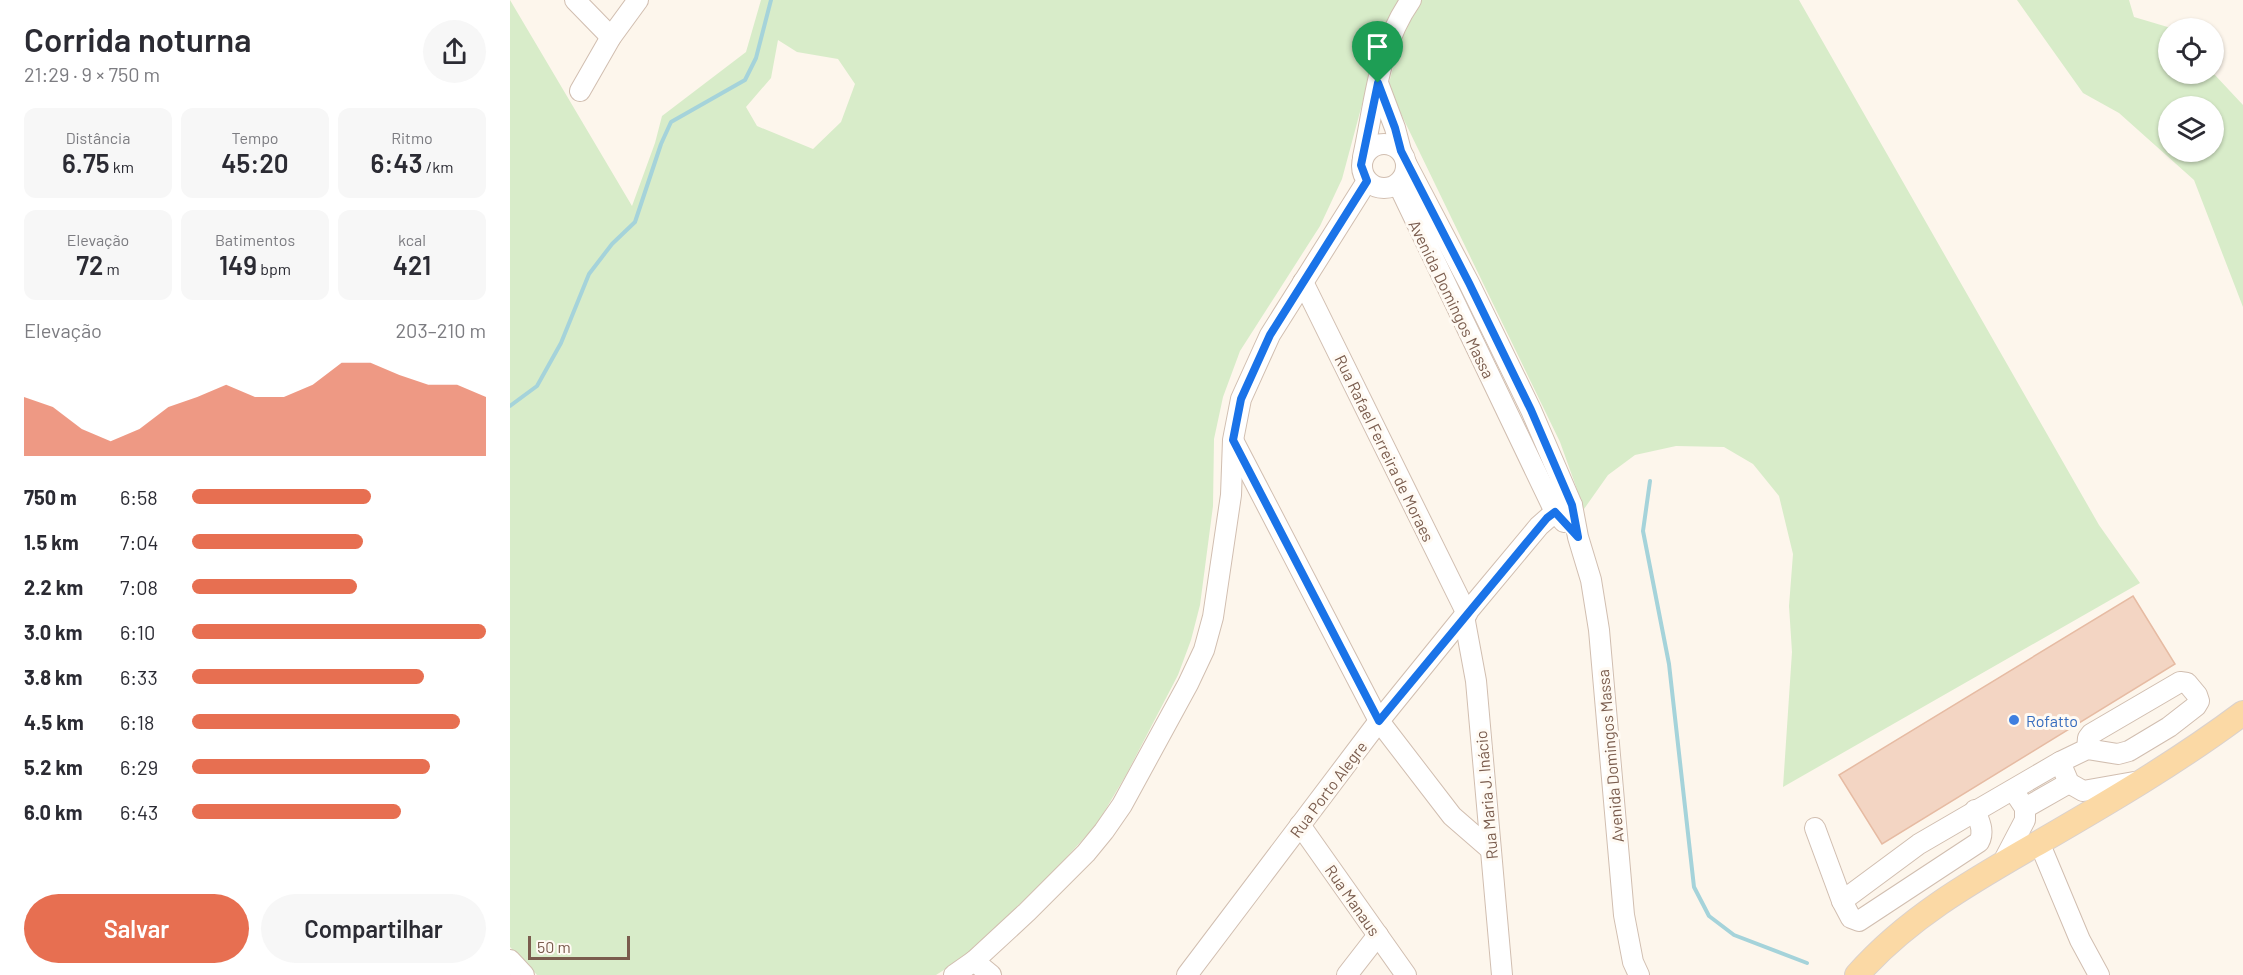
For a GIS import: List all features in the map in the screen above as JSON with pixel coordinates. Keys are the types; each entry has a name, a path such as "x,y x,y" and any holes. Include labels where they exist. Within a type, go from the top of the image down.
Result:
{"main road":[{"path":"1856,972 1919,917 1960,888 2143,780 2243,713"}],"street":[{"path":"575,0 611,37"},
{"path":"580,91 611,37 638,0"},
{"path":"1363,157 1376,145 1385,143 1393,145 1403,157 1406,171 1398,184 1385,188 1372,185 1367,181 1361,165 1389,38 1400,16 1412,0"},
{"name":"Avenida Domingos Massa","path":"1378,83 1403,157 1469,283 1531,410 1564,508"},
{"path":"954,975 974,961 1086,854 1122,805 1188,684 1204,650 1214,617 1231,495 1233,440 1241,399 1270,335 1367,181"},
{"name":"Avenida Domingos Massa","path":"1398,184 1578,537 1591,580 1599,630 1624,915 1633,962 1639,975"},
{"name":"Rua Rafael Ferreira de Moraes","path":"1303,282 1465,615"},
{"path":"1233,440 1379,721 1452,816 1490,849"},
{"name":"Rua Porto Alegre","path":"1187,975 1379,721 1539,526 1564,508"},
{"name":"Rua Maria J. Inácio","path":"1465,615 1476,681 1499,973"},
{"path":"1842,901 1919,844 2060,762 2087,748 2118,754 2129,751 2169,727 2196,706 2199,701 2197,695 2187,683 2180,682 2091,734 2087,748"},
{"path":"2060,762 2069,783 2083,791 2143,780"},
{"path":"2025,808 2069,783"},
{"path":"2003,862 2025,820 2025,808 2013,790"},
{"path":"1815,828 1842,901 1851,918 1856,921 1862,920 1979,842 1982,830 1975,810"},
{"name":"Rua Manaus","path":"1300,825 1406,975"},
{"path":"2039,842 2080,940 2099,975"},
{"path":"1347,975 1378,934"},
{"path":"510,960 524,975"},
{"path":"974,961 992,975"}],"green space":[{"path":"510,0 632,206 655,143 662,116 746,52 761,0 1402,0 1382,30 1342,179 1320,226 1240,351 1223,397 1214,439 1213,506 1200,605 1191,640 1178,675 1126,775 1097,824 1054,871 966,956 936,975 537,975 510,947","holes":["778,40 797,52 838,59 855,84 841,122 813,149 757,126 746,107 771,78"]},
{"path":"1421,0 1799,0 2099,525 2140,583 1783,787 1792,652 1789,606 1793,554 1779,496 1753,464 1724,447 1676,446 1635,455 1608,475 1584,509 1560,442 1388,87 1401,37"},
{"path":"2017,0 2129,0 2134,17 2158,24 2158,84 2223,84 2243,105 2243,307 2194,180 2174,162 2224,162 2224,96 2158,96 2158,148 2119,113 2083,93"}],"building":[{"path":"2133,596 2175,664 1882,844 1839,775"}],"waterway":[{"path":"510,406 537,386 561,343 589,274 612,244 635,222 661,144 671,122 745,80 756,58 771,0"},
{"path":"1650,481 1643,531 1669,664 1694,887 1709,916 1734,935 1807,963"}],"place":[{"name":"Rofatto","path":"2014,720"}],"route":[{"path":"1378,83 1406,163 1469,283 1531,410 1572,505 1578,537 1555,512 1547,518 1379,721 1233,440 1241,399 1270,335 1367,181 1361,165 1378,83"}]}
